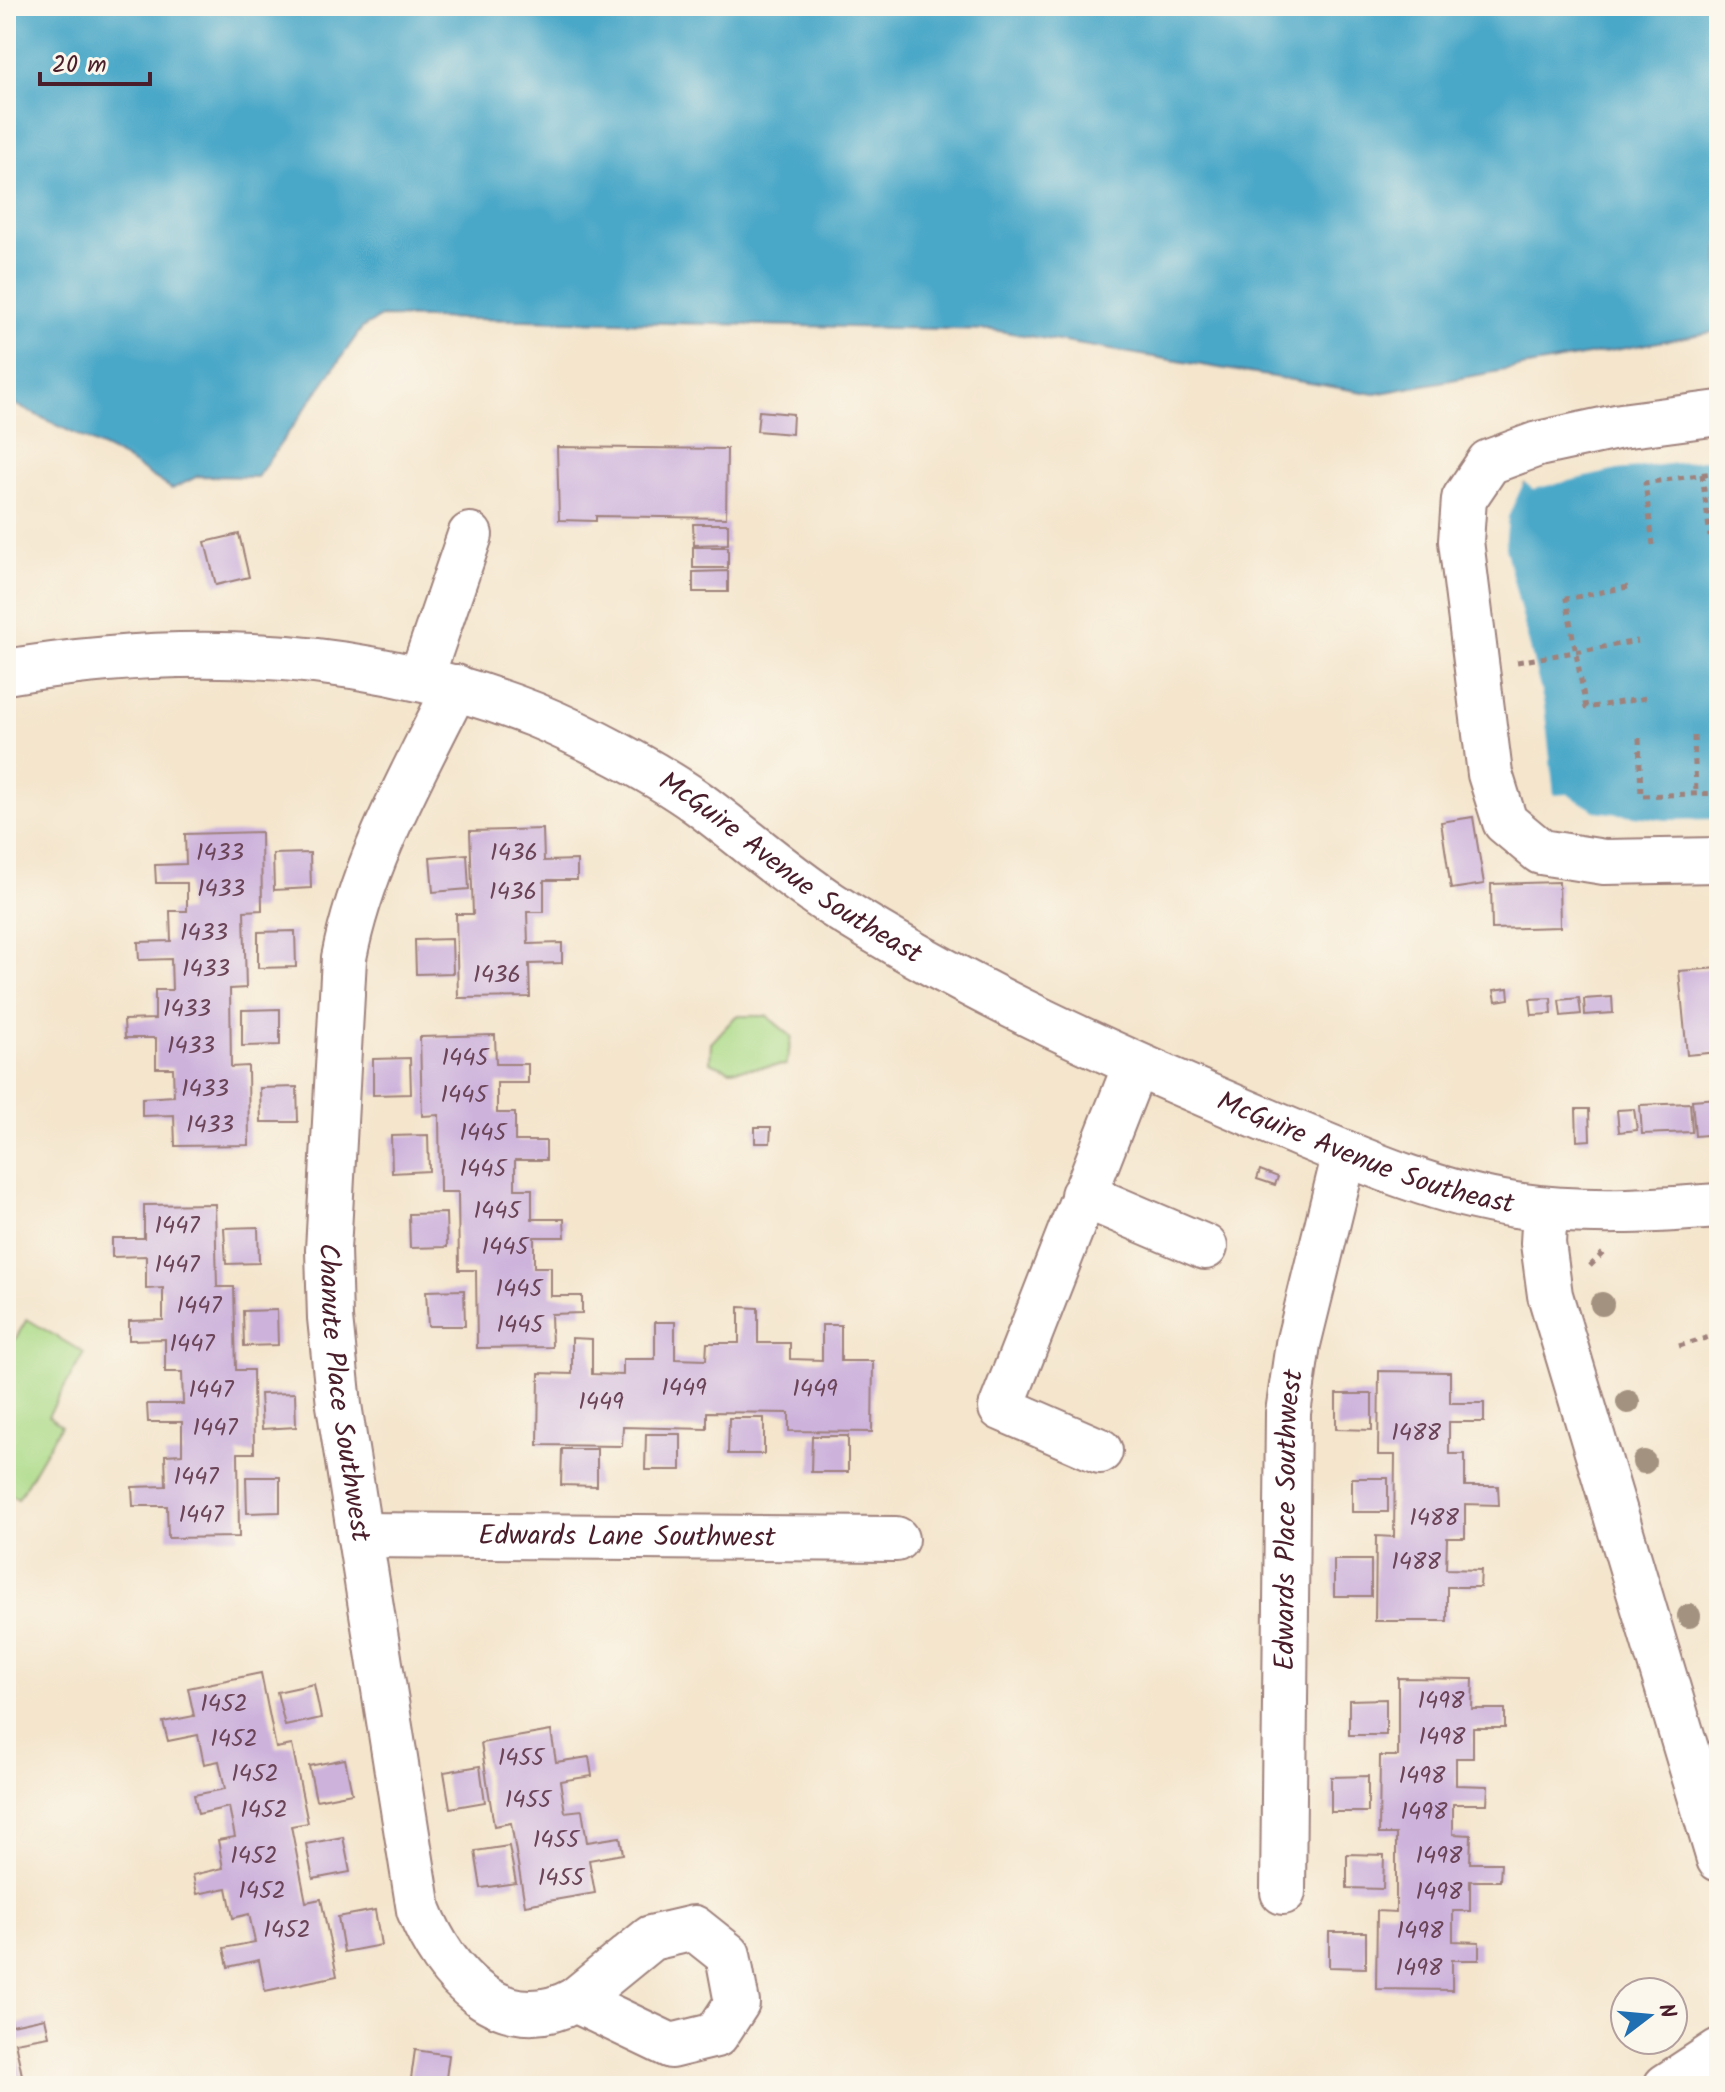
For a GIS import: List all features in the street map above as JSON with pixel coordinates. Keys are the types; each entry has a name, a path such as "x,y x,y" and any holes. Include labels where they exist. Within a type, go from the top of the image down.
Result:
{"street":[{"path":"1719,413 1621,426 1552,441 1489,462 1464,499 1461,541 1490,774 1505,822 1541,852 1604,862 1719,860"},
{"name":"Chanute Place Southwest","path":"470,535 439,683 351,919 344,958 329,1291 339,1405 415,1896 424,1924 456,1974 493,2002 528,2013 556,2010 575,2000"},
{"name":"McGuire Avenue Southeast","path":"6,672 110,657 193,653 274,656 355,664 439,683 538,717 611,753 694,801 798,881 901,948 1001,1003 1135,1066 1345,1153 1421,1183 1497,1202 1545,1209 1608,1211 1719,1206"},
{"path":"1100,1451 1001,1408 1135,1066"},
{"name":"Edwards Place Southwest","path":"1283,1892 1288,1413 1298,1344 1345,1153"},
{"path":"1083,1195 1205,1247"},
{"name":"McGuire Avenue Southeast","path":"1545,1209 1543,1243 1550,1295 1719,1859"},
{"name":"Edwards Lane Southwest","path":"359,1535 896,1539"},
{"path":"1666,2086 1719,2051"}],"path":[{"path":"1653,545 1645,483 1719,472"},
{"path":"1702,474 1710,537"},
{"path":"1628,587 1566,599 1586,708 1646,698"},
{"path":"1515,662 1638,641"},
{"path":"1694,736 1696,794"},
{"path":"1639,738 1641,796 1719,793"},
{"path":"1679,1346 1719,1334"}],"green space":[{"path":"736,1016 767,1016 792,1037 786,1065 730,1070 710,1062 711,1043"},
{"path":"27,1319 84,1353 48,1416 61,1425 18,1499 6,1491 6,1355"}],"water":[{"path":"6,6 1719,6 1719,331 1375,394 993,330 381,317 362,328 257,477 198,476 172,489 122,457 6,400"},
{"path":"1719,449 1719,835 1590,830 1530,772 1531,741 1495,520 1524,482"}],"pier":[{"path":"1719,445 1719,458 1617,470 1533,489 1524,482 1508,517 1505,547 1544,705 1554,795 1567,794 1595,811 1666,820 1719,819 1719,839 1642,841 1590,834 1536,818 1526,808 1519,792 1526,772 1528,748 1515,663 1492,580 1491,519 1522,478"}],"building":[{"path":"759,411 793,414 792,434 757,431"},
{"path":"557,447 727,449 726,518 596,516 596,521 559,520"},
{"path":"693,524 728,524 728,544 694,545"},
{"path":"239,534 249,577 216,585 205,542"},
{"path":"693,547 728,547 728,568 693,568"},
{"path":"728,571 728,592 693,592 693,572"},
{"path":"1473,817 1484,884 1451,889 1441,822"},
{"path":"543,829 544,861 577,860 577,880 544,880 544,912 527,912 528,944 562,943 562,963 529,964 530,997 458,998 456,914 473,914 470,831"},
{"path":"261,832 262,910 244,911 246,988 230,989 231,1067 248,1066 249,1145 175,1146 174,1115 142,1116 142,1098 174,1096 173,1068 156,1068 156,1038 125,1038 124,1020 155,1019 155,990 172,990 171,959 139,960 138,942 171,941 170,911 187,911 187,883 156,883 155,865 186,864 185,834"},
{"path":"310,853 311,888 274,890 273,854"},
{"path":"467,854 469,889 433,892 430,857"},
{"path":"1559,882 1560,927 1492,929 1491,884"},
{"path":"295,931 296,967 258,968 258,932"},
{"path":"452,939 453,973 416,974 415,940"},
{"path":"1719,968 1719,1052 1687,1055 1679,971"},
{"path":"1508,988 1509,999 1496,1001 1494,990"},
{"path":"1612,997 1613,1013 1585,1015 1584,999"},
{"path":"1551,998 1552,1014 1532,1015 1530,999"},
{"path":"1579,998 1581,1014 1561,1016 1559,1000"},
{"path":"280,1009 280,1045 242,1046 242,1010"},
{"path":"495,1035 496,1064 528,1064 528,1083 497,1083 497,1113 515,1113 515,1141 546,1141 546,1160 515,1160 515,1189 532,1189 532,1219 564,1219 565,1237 534,1237 534,1267 551,1267 551,1296 582,1296 582,1313 551,1314 552,1347 477,1348 476,1270 459,1270 458,1192 440,1192 439,1115 422,1116 420,1037"},
{"path":"410,1058 411,1094 373,1095 373,1059"},
{"path":"297,1087 298,1122 261,1122 260,1088"},
{"path":"1719,1098 1719,1134 1695,1136 1692,1100"},
{"path":"1690,1103 1692,1132 1642,1134 1640,1105"},
{"path":"1576,1109 1589,1109 1590,1140 1577,1141"},
{"path":"1634,1109 1637,1130 1619,1132 1617,1110"},
{"path":"755,1127 771,1127 770,1143 755,1143"},
{"path":"428,1135 429,1171 392,1173 391,1136"},
{"path":"1260,1170 1278,1177 1275,1185 1257,1179"},
{"path":"215,1204 217,1287 234,1287 236,1370 253,1370 254,1453 238,1453 239,1537 168,1538 167,1506 133,1506 132,1487 166,1486 165,1455 182,1454 182,1422 148,1422 147,1404 183,1404 182,1372 165,1372 165,1339 129,1340 129,1321 163,1320 163,1288 146,1289 146,1256 112,1257 112,1238 144,1238 144,1205"},
{"path":"446,1213 447,1247 410,1248 409,1214"},
{"path":"258,1227 259,1263 226,1264 224,1228"},
{"path":"464,1290 465,1326 428,1326 426,1291"},
{"path":"739,1307 758,1308 758,1343 790,1343 790,1359 822,1360 822,1325 841,1325 841,1361 873,1361 872,1432 789,1431 789,1413 707,1412 707,1429 623,1427 622,1446 538,1445 539,1373 572,1374 572,1338 592,1339 592,1374 623,1375 623,1359 655,1359 655,1322 675,1322 675,1359 706,1360 707,1343 739,1343"},
{"path":"277,1310 278,1345 244,1346 243,1311"},
{"path":"1379,1371 1450,1372 1450,1403 1484,1403 1484,1422 1449,1422 1449,1454 1465,1454 1465,1486 1498,1486 1499,1505 1465,1504 1465,1538 1447,1538 1446,1569 1481,1570 1480,1587 1447,1587 1447,1621 1375,1621 1376,1536 1394,1537 1395,1455 1378,1455"},
{"path":"295,1393 296,1427 262,1429 260,1394"},
{"path":"1336,1394 1372,1394 1372,1430 1336,1429"},
{"path":"729,1418 764,1418 764,1454 728,1454"},
{"path":"646,1434 681,1434 681,1470 645,1470"},
{"path":"812,1436 848,1436 848,1472 811,1472"},
{"path":"562,1449 597,1449 597,1486 561,1485"},
{"path":"246,1477 280,1477 280,1512 247,1513"},
{"path":"1352,1478 1388,1478 1388,1512 1352,1512"},
{"path":"1334,1560 1371,1560 1371,1596 1334,1596"},
{"path":"261,1673 276,1748 292,1745 308,1823 291,1826 306,1902 321,1899 337,1976 265,1991 259,1960 228,1967 224,1948 255,1942 249,1914 233,1918 227,1888 197,1894 193,1875 223,1868 218,1840 235,1837 229,1807 198,1814 194,1795 225,1789 219,1761 204,1764 198,1735 168,1741 163,1722 194,1716 188,1688"},
{"path":"1398,1678 1473,1679 1472,1709 1505,1709 1505,1728 1473,1728 1473,1758 1456,1758 1456,1785 1488,1786 1487,1804 1453,1804 1453,1834 1471,1835 1470,1863 1501,1863 1500,1881 1470,1881 1470,1911 1453,1911 1453,1941 1479,1942 1479,1960 1452,1960 1452,1990 1376,1989 1377,1911 1396,1912 1396,1834 1379,1834 1380,1756 1398,1756"},
{"path":"314,1684 321,1718 285,1726 277,1692"},
{"path":"1386,1699 1386,1735 1349,1735 1349,1700"},
{"path":"551,1731 556,1762 589,1757 592,1776 560,1781 565,1812 582,1810 587,1842 620,1837 623,1854 589,1860 595,1893 525,1905 511,1823 494,1826 481,1743"},
{"path":"345,1759 352,1793 316,1800 309,1766"},
{"path":"480,1766 485,1802 450,1808 444,1772"},
{"path":"1368,1776 1368,1812 1331,1812 1331,1777"},
{"path":"343,1837 350,1872 313,1879 306,1844"},
{"path":"509,1846 516,1883 481,1888 475,1851"},
{"path":"1347,1854 1384,1855 1383,1889 1347,1888"},
{"path":"375,1910 381,1945 344,1952 338,1917"},
{"path":"1329,1932 1366,1932 1366,1968 1329,1967"},
{"path":"6,2002 12,2025 45,2018 49,2036 15,2042 22,2075 6,2078"},
{"path":"415,2050 449,2055 445,2086 410,2086"}]}
